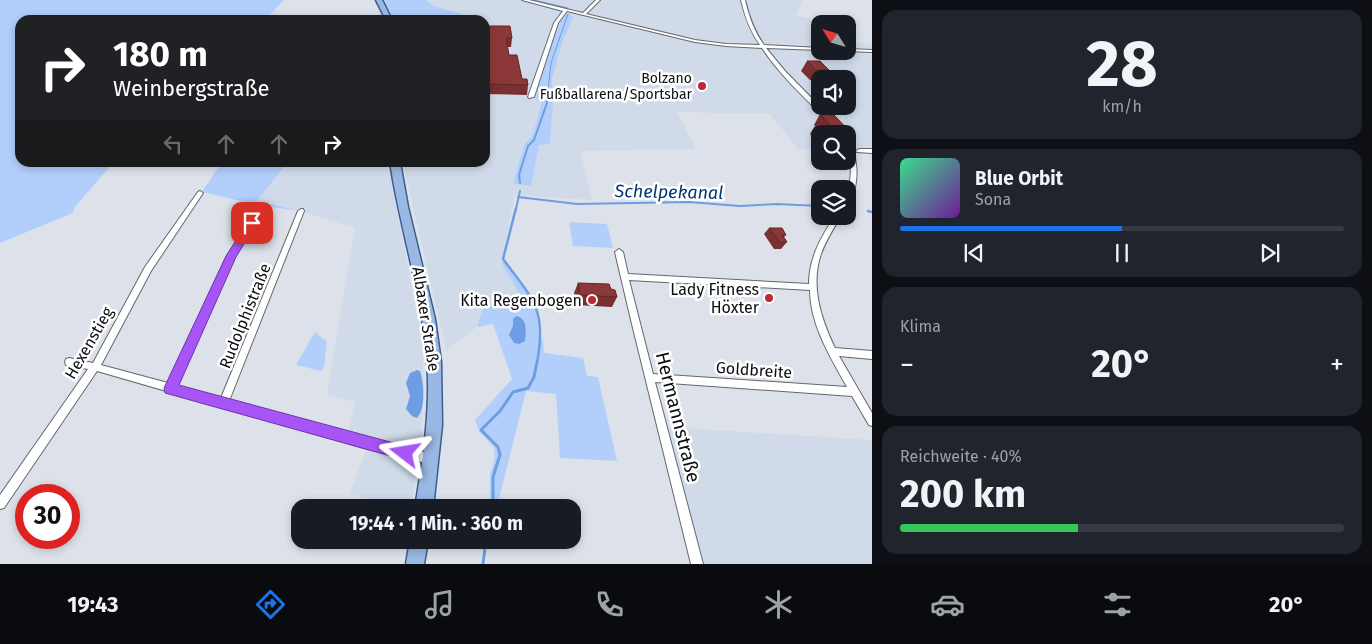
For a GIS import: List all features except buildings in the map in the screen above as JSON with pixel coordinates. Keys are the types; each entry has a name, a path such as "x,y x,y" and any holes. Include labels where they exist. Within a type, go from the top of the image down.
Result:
{"main road":[{"path":"379,0 387,15"},
{"name":"Albaxer Straße","path":"396,167 432,340 436,389 435,425 425,499"},
{"path":"415,564 418,549"}],"street":[{"path":"524,0 695,42 811,49"},
{"path":"583,15 598,0"},
{"path":"743,0 747,20 763,47 791,81 835,125"},
{"path":"531,97 556,23 566,10"},
{"path":"856,50 872,51"},
{"path":"856,148 861,154 872,151"},
{"name":"Hexenstieg","path":"0,504 95,367 148,269 200,193"},
{"path":"170,388 231,256 263,206"},
{"name":"Rudolphistraße","path":"224,404 301,211"},
{"path":"842,227 819,253 814,275 816,309 834,352 872,422"},
{"name":"Hermannstraße","path":"619,252 697,564"},
{"path":"626,278 814,287"},
{"path":"834,352 872,355"},
{"path":"70,362 95,367 224,404 431,459"},
{"name":"Goldbreite","path":"650,378 856,392"}],"shaded area":[{"path":"0,0 284,0 270,15 15,15 15,167 110,167 74,208 73,213 0,243"},
{"path":"383,0 802,0 796,16 811,19 811,60 856,60 856,42 872,44 872,163 869,155 856,151 856,125 811,125 811,149 799,150 770,114 677,112 696,149 580,151 592,200 515,195 501,262 523,300 483,308 477,327 446,350 404,167 490,167 490,15 391,15"},
{"path":"384,0 426,0 433,6 465,15 392,15"},
{"path":"565,14 570,14 573,17 562,43 552,79 553,101 550,144 539,145 531,186 515,184 514,180 525,143 531,138 534,131 542,101 537,101 537,94 542,73 561,19"},
{"path":"218,167 284,167 257,201 301,211 263,206 202,192"},
{"path":"284,167 389,167 392,174 394,194 422,341 424,389 420,458 412,499 368,499 350,494 368,445 347,439 355,402 327,395 355,228 301,211 257,202"},
{"path":"569,222 607,224 613,248 573,246"},
{"path":"504,261 534,305 539,338 543,339 544,353 583,358 587,376 598,377 617,461 560,458 556,394 526,391 499,499 490,499 490,475 495,458 494,448 479,431 475,420 512,379 493,324 477,327 483,308 523,300 501,262"},
{"path":"516,316 523,319 526,334 525,341 519,344 514,343 509,335 513,326 513,319"},
{"path":"315,332 327,342 324,367 321,371 296,365"},
{"path":"417,370 420,371 421,376 423,402 422,409 417,418 412,416 406,409 410,396 406,383 410,373"},
{"path":"667,427 872,440 872,564 704,564"}],"waterway":[{"path":"534,0 568,8"},
{"path":"548,91 551,63 568,14"},
{"path":"520,183 519,175 528,146 534,140 547,103 548,90"},
{"name":"Schelpekanal","path":"519,197 520,191"},
{"path":"516,209 519,197"},
{"name":"Schelpekanal","path":"519,197 577,204 689,202 740,206 776,204 811,206"},
{"path":"516,208 503,259 530,296 539,317 540,345 537,363"},
{"name":"Schelpekanal","path":"868,211 872,212"},
{"path":"493,499 493,477 500,455 498,447 481,430 500,411 513,392 528,388 534,377 537,362"},
{"path":"483,564 485,549"}],"place":[{"name":"Bolzano Fußballarena/Sportsbar","path":"702,86"},
{"name":"Lady Fitness Höxter","path":"769,298"},
{"name":"Kita Regenbogen","path":"592,300"}],"route":[{"path":"252,223 231,256 170,388 405,453"}]}
